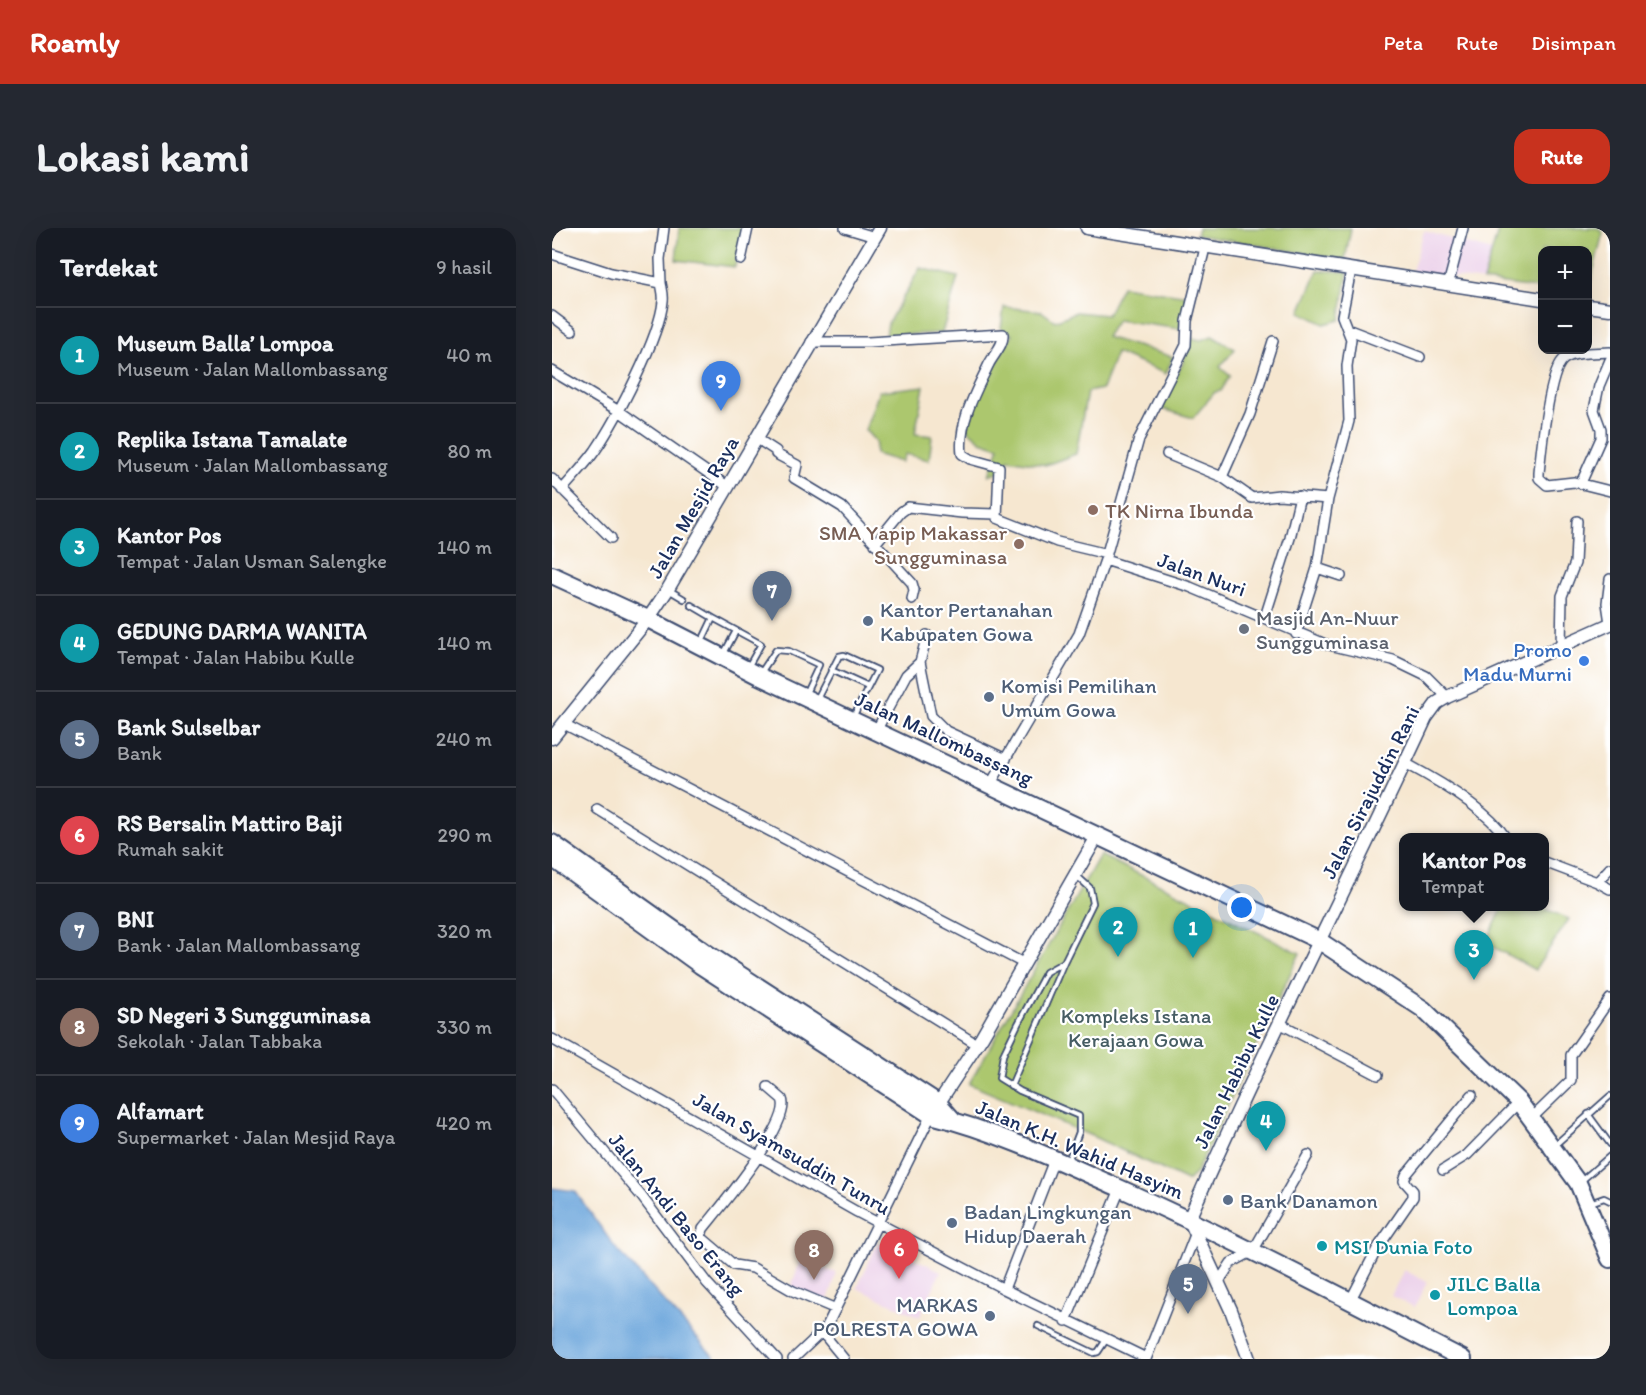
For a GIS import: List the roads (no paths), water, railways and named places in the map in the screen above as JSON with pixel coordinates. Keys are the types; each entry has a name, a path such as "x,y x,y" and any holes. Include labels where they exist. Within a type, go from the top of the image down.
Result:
{"highway":[{"name":"Jalan Mallombassang","path":"552,575 648,619 703,639 755,668 878,726 990,785 1318,940 1423,1009 1519,1102 1578,1183 1610,1259"},
{"path":"552,843 708,954 935,1109"},
{"path":"552,858 700,965 935,1109"},
{"name":"Jalan K.H. Wahid Hasyim","path":"935,1109 954,1121 1060,1162 1189,1219 1463,1359"}],"street":[{"path":"562,490 594,452 619,411 659,319 663,302 660,259 664,228"},
{"path":"741,260 748,228"},
{"path":"845,228 878,233"},
{"path":"1087,228 1538,298"},
{"path":"1448,285 1463,228"},
{"name":"Jalan Mesjid Raya","path":"552,738 648,619 668,589 811,342 878,233"},
{"path":"990,785 1069,655 1079,634 1106,557 1123,489 1145,422 1178,366 1186,345 1187,321 1205,248"},
{"path":"552,254 611,273 661,283"},
{"path":"1296,634 1317,568 1328,499 1350,412 1347,366 1351,339 1342,316 1351,270"},
{"path":"1592,307 1610,309"},
{"path":"552,316 572,330"},
{"path":"1347,329 1420,357"},
{"path":"811,342 868,342 1003,334 1003,341 990,362 961,429 962,454 970,459 999,467 996,514 908,507 901,512 875,544"},
{"path":"1222,477 1250,414 1273,341"},
{"path":"1610,352 1581,354 1564,359 1556,368 1550,387 1539,478 1547,485 1581,483 1610,491"},
{"path":"1581,483 1601,438 1601,429 1594,410 1610,360"},
{"path":"552,371 619,411 727,486"},
{"path":"756,438 776,451 776,454 797,465 794,478 842,507 912,583 914,590 912,599"},
{"path":"1167,454 1222,477 1252,498 1300,496 1328,499"},
{"path":"552,479 611,538"},
{"path":"1265,616 1290,538 1300,496"},
{"name":"Jalan Nuri","path":"996,514 997,518 1003,521 1057,542 1106,557 1265,616 1296,634 1337,648 1393,660 1426,676 1447,697"},
{"path":"1561,646 1562,596 1575,563 1577,521"},
{"path":"1317,568 1341,576"},
{"path":"1610,579 1607,603 1610,624"},
{"name":"Jalan Sirajuddin Rani","path":"1318,940 1430,710 1447,697 1610,624"},
{"path":"927,634 920,662 925,698 931,716 938,725 1006,759"},
{"path":"878,726 906,675 920,662"},
{"path":"564,724 1025,964"},
{"path":"1405,763 1462,799 1493,822 1503,833"},
{"path":"597,810 978,1045"},
{"path":"793,1359 822,1332 836,1309 935,1109 978,1045 1098,835"},
{"path":"1549,864 1598,882 1610,889"},
{"path":"1598,882 1610,868"},
{"name":"Jalan Habibu Kulle","path":"1189,1219 1228,1129 1281,1024 1318,940"},
{"path":"1532,1118 1571,1080 1571,1054 1610,999"},
{"path":"1601,1011 1610,1017"},
{"path":"1281,1024 1378,1075"},
{"name":"Jalan Syamsuddin Tunru","path":"552,1039 878,1223 1066,1321 1146,1358"},
{"path":"768,1087 782,1099 784,1106 760,1155 703,1229 701,1237 734,1265 753,1268 793,1291 836,1309"},
{"name":"Jalan Andi Baso Erang","path":"552,1089 642,1197 707,1283 777,1359"},
{"path":"1350,1301 1377,1249 1413,1197 1413,1191 1405,1184 1406,1175 1472,1095"},
{"path":"1443,1170 1467,1155 1519,1102"},
{"path":"1218,1283 1231,1263 1253,1251 1308,1155"},
{"path":"1004,1289 1060,1162"},
{"path":"1066,1321 1120,1189"},
{"path":"1189,1219 1231,1310 1249,1359"},
{"path":"1146,1358 1195,1235"},
{"path":"822,1332 844,1359"}],"lane":[{"path":"668,589 684,600"},
{"path":"691,605 735,633 761,644 755,668"},
{"path":"703,639 712,620"},
{"path":"725,652 735,633"},
{"path":"755,668 776,650 789,651 819,665 814,675 812,695"},
{"path":"812,695 827,679 842,655 877,670 855,715"},
{"path":"831,670 868,687"},
{"path":"1011,1086 1064,962 1094,903 1090,888 1076,874"},
{"path":"1060,1162 1079,1132 1078,1116 1011,1086 999,1078 1003,1054 1046,972 1064,962"},
{"path":"1553,1147 1610,1096"},
{"path":"1588,1114 1610,1144"},
{"path":"1578,1183 1610,1156"},
{"path":"1587,1203 1604,1198 1610,1201"},
{"path":"1038,1326 1094,1353 1098,1352 1106,1340"}],"water":[{"path":"552,1188 575,1191 614,1246 716,1359 552,1359"}],"place":[{"name":"Alfamart","path":"721,411"},
{"name":"TK Nirna Ibunda","path":"1093,510"},
{"name":"SMA Yapip Makassar Sungguminasa","path":"1019,544"},
{"name":"BNI","path":"772,621"},
{"name":"Kantor Pertanahan Kabupaten Gowa","path":"868,621"},
{"name":"Masjid An-Nuur Sungguminasa","path":"1244,629"},
{"name":"Promo Madu Murni","path":"1584,661"},
{"name":"Komisi Pemilihan Umum Gowa","path":"989,697"},
{"name":"Replika Istana Tamalate","path":"1118,957"},
{"name":"Museum Ballaʼ Lompoa","path":"1193,958"},
{"name":"Kantor Pos","path":"1474,980"},
{"name":"GEDUNG DARMA WANITA","path":"1266,1151"},
{"name":"Bank Danamon","path":"1228,1200"},
{"name":"Badan Lingkungan Hidup Daerah","path":"952,1223"},
{"name":"MSI Dunia Foto","path":"1322,1246"},
{"name":"RS Bersalin Mattiro Baji","path":"899,1279"},
{"name":"SD Negeri 3 Sungguminasa","path":"814,1280"},
{"name":"JILC Balla Lompoa","path":"1435,1295"},
{"name":"Bank Sulselbar","path":"1188,1314"},
{"name":"MARKAS POLRESTA GOWA","path":"990,1316"}],"park label":[{"name":"Kompleks Istana Kerajaan Gowa","path":"1136,1027"}]}
